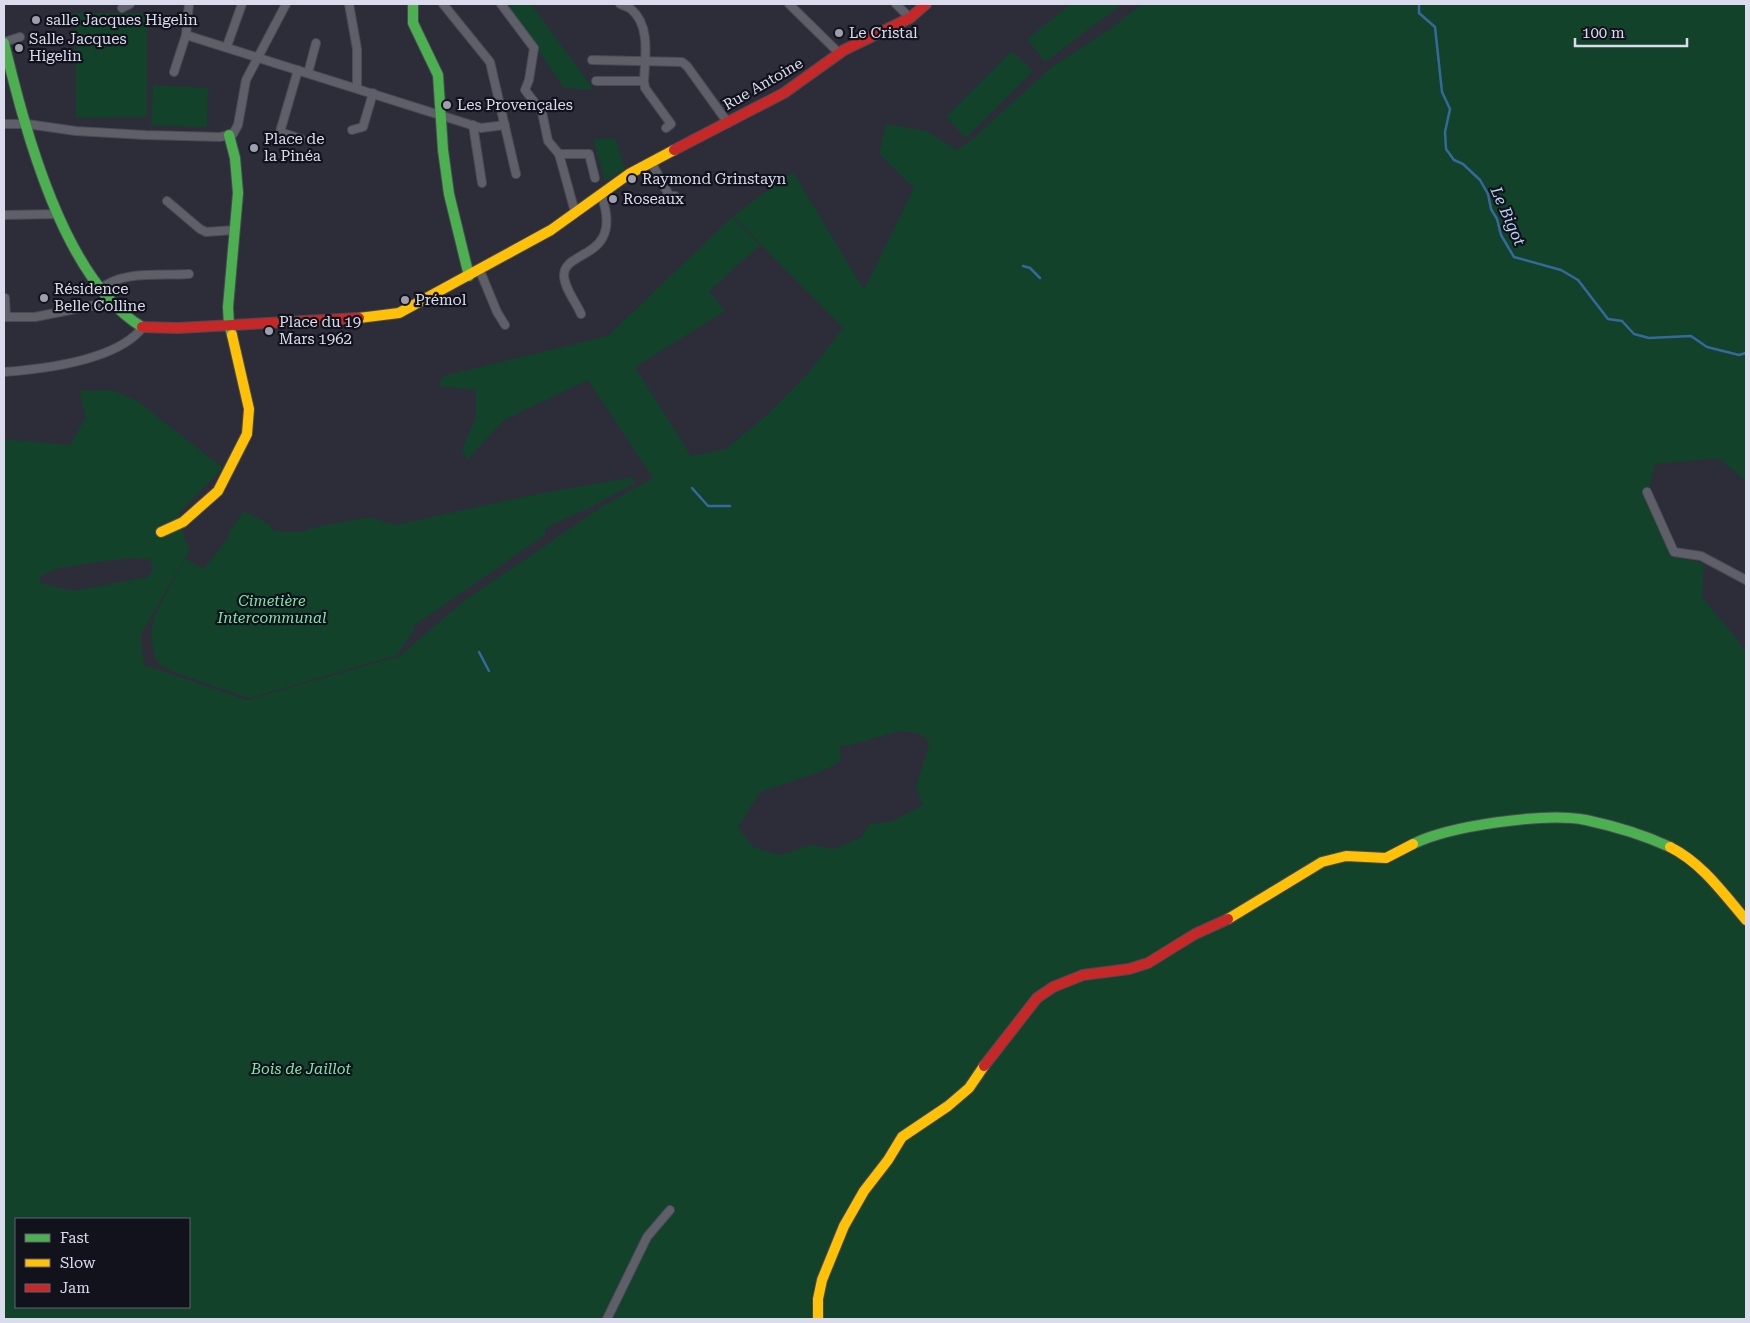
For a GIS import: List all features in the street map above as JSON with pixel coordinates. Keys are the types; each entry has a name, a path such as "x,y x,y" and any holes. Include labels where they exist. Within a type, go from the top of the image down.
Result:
{"street":[{"path":"122,8 130,4"},
{"path":"174,72 186,35 189,4"},
{"path":"227,46 242,4"},
{"path":"4,124 27,124 76,132 220,137 229,135 238,125 246,80 286,4"},
{"path":"349,4 357,49 357,88"},
{"path":"413,4 414,23 438,75 443,150 449,194 469,276"},
{"path":"443,4 490,62 516,174"},
{"path":"620,4 629,8 640,19 644,30 645,88 670,124 666,128"},
{"path":"789,4 840,54"},
{"path":"896,4 910,18"},
{"name":"Rue Antoine","path":"143,327 349,319 399,313 551,230 612,186 651,162 784,93 840,54 910,18 926,4"},
{"path":"502,6 534,48 529,80 524,90 542,112 548,141 559,154 576,212"},
{"path":"186,35 227,46 257,58 481,128 505,125"},
{"path":"4,372 54,368 90,357 134,339 143,327 128,318 100,289 80,259 58,214 18,100 4,42 20,38"},
{"path":"308,73 316,43"},
{"path":"592,60 676,61 687,66 728,123"},
{"path":"298,70 280,132 301,139"},
{"path":"596,81 644,81"},
{"path":"352,130 363,126 373,93"},
{"path":"473,125 482,183"},
{"path":"161,532 183,522 218,491 247,434 249,409 243,389 236,346 229,325 228,307 235,243 234,230 238,211 235,154 229,135"},
{"path":"559,154 589,154 595,178"},
{"path":"651,162 670,197 675,196"},
{"path":"581,314 566,286 564,274 568,263 599,245 603,237 606,221 601,194"},
{"path":"166,201 200,230 206,232 234,230"},
{"path":"4,214 58,214"},
{"path":"480,270 497,312 505,325"},
{"path":"100,289 110,280 122,277 189,274"},
{"path":"5,298 6,317 35,317 111,302"},
{"path":"1647,492 1674,552 1701,556 1746,580"},
{"path":"818,1319 818,1299 822,1280 844,1226 864,1191 888,1160 902,1137 948,1106 969,1088 996,1049 1037,998 1053,987 1083,975 1129,969 1148,963 1195,934 1236,916 1322,862 1341,857 1373,859 1390,856 1429,836 1448,831 1545,818 1585,820 1654,840 1684,854 1704,871 1746,920"},
{"path":"607,1319 647,1237 670,1210"}],"green space":[{"path":"507,4 531,4 594,90 564,88"},
{"path":"1071,4 1122,4 1045,62 1027,39"},
{"name":"Bois de Jaillot","path":"1142,4 1746,4 1746,481 1719,458 1655,464 1649,489 1677,555 1704,564 1702,596 1746,652 1746,1319 4,1319 4,439 70,445 86,417 79,391 111,390 136,400 223,468 179,513 184,537 190,549 140,636 144,665 247,700 400,656 465,600 603,506 653,478 588,380 504,420 467,460 462,449 476,417 476,390 438,386 443,376 608,336 732,217 760,245 709,291 725,311 635,367 691,456 726,449 767,415 811,370 843,328 733,216 793,172 864,290 914,188 879,153 886,124 927,131 957,150 968,143 1053,66 1110,29","holes":["127,558 150,559 153,569 148,577 73,591 40,583 40,576 58,568","899,731 917,733 924,737 929,745 916,787 923,805 890,822 869,824 862,837 834,849 811,845 780,855 753,847 738,827 760,792 823,771 841,761 840,746 851,745"]},
{"path":"75,13 147,13 147,117 76,118"},
{"path":"1012,51 1033,71 966,138 946,117"},
{"path":"153,85 208,88 207,127 151,125"},
{"path":"615,138 625,169 605,181 593,139"},
{"name":"Cimetière Intercommunal","path":"633,477 635,483 593,506 545,528 545,535 412,627 414,630 397,655 249,698 179,674 160,665 155,658 151,634 154,617 185,558 204,569 230,535 228,533 244,511 269,524 273,531 302,532 312,528 369,517 396,525 527,496"}],"waterway":[{"name":"Le Bigot","path":"1419,4 1419,13 1435,27 1442,92 1450,109 1445,132 1446,149 1454,160 1463,164 1480,180 1488,194 1491,209 1497,219 1501,235 1514,257 1561,270 1578,280 1608,319 1622,321 1634,334 1649,338 1691,336 1707,347 1739,355 1746,353"},
{"path":"1023,266 1030,268 1040,278"},
{"path":"692,488 708,506 730,506"},
{"path":"479,652 489,671"}],"traffic: fast":[{"path":"413,4 413,23 438,75 443,150 449,194 469,276"},
{"path":"4,43 23,117 36,158 51,199 69,239 90,274 114,305 142,327"},
{"path":"229,135 235,158 238,193 228,307 229,325 232,335"},
{"path":"1413,844 1429,837 1473,826 1523,819 1568,818 1586,820 1618,828 1670,847"}],"traffic: slow":[{"path":"359,318 399,313 551,230 629,174 674,150"},
{"path":"161,532 183,522 218,491 247,434 249,409 232,335"},
{"path":"1228,919 1322,862 1346,856 1386,858 1413,844"},
{"path":"1670,847 1702,870 1746,920"},
{"path":"818,1319 818,1299 822,1280 844,1226 864,1191 888,1160 902,1137 948,1106 969,1088 984,1066"}],"traffic: jam":[{"path":"674,150 784,93 844,50 910,18 926,4"},
{"path":"142,327 178,328 359,318"},
{"path":"984,1066 1037,998 1053,987 1083,975 1129,969 1148,963 1195,934 1228,919"}],"place":[{"name":"salle Jacques Higelin","path":"36,20"},
{"name":"Le Cristal","path":"839,33"},
{"name":"Salle Jacques Higelin","path":"19,48"},
{"name":"Les Provençales","path":"447,105"},
{"name":"Place de la Pinéa","path":"254,148"},
{"name":"Raymond Grinstayn","path":"632,179"},
{"name":"Roseaux","path":"613,199"},
{"name":"Résidence Belle Colline","path":"44,298"},
{"name":"Prémol","path":"405,300"},
{"name":"Place du 19 Mars 1962","path":"269,331"}]}
